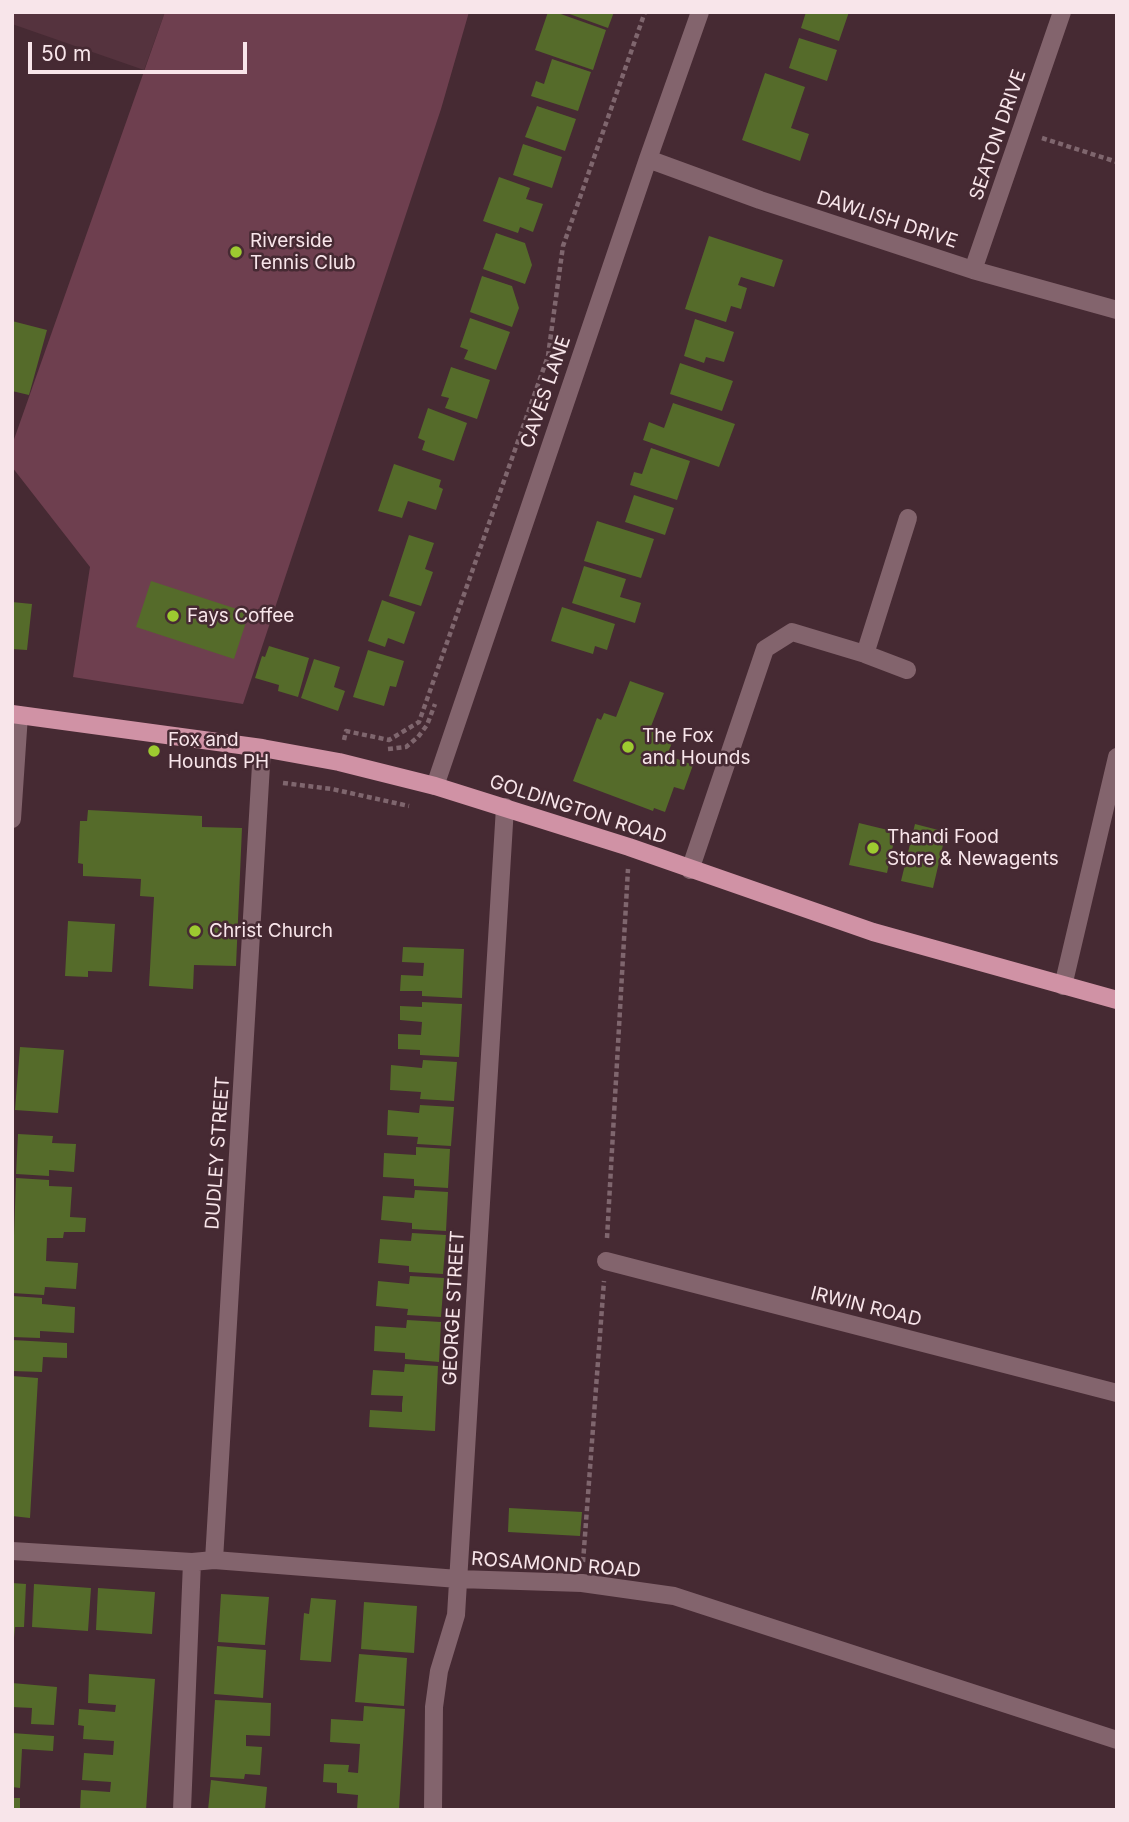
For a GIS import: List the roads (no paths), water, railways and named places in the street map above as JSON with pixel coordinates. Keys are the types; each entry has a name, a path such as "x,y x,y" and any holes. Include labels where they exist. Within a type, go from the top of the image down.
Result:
{"main road":[{"name":"GOLDINGTON ROAD","path":"16,715 262,748 339,762 435,786 629,847 873,932 1117,1000"}],"street":[{"name":"CAVES LANE","path":"435,786 700,12"},
{"name":"SEATON DRIVE","path":"973,270 1062,12"},
{"name":"DAWLISH DRIVE","path":"648,159 760,200 973,270 1117,310"},
{"path":"865,654 908,518"},
{"path":"690,870 765,649 792,632 907,670"},
{"path":"12,819 16,715"},
{"name":"DUDLEY STREET","path":"214,1560 262,748"},
{"path":"1063,986 1117,757"},
{"name":"GEORGE STREET","path":"433,1810 434,1707 439,1671 456,1615 505,807"},
{"name":"IRWIN ROAD","path":"606,1261 1117,1393"},
{"name":"ROSAMOND ROAD","path":"12,1551 192,1562 214,1560 458,1579 582,1583 674,1596 1117,1740"},
{"path":"182,1810 192,1562"}],"place":[{"name":"Riverside Tennis Club","path":"236,252"},
{"name":"Fays Coffee","path":"173,616"},
{"name":"The Fox and Hounds","path":"628,747"},
{"name":"Fox and Hounds PH","path":"154,751"},
{"name":"Thandi Food Store & Newagents","path":"873,848"},
{"name":"Christ Church","path":"195,931"}]}
